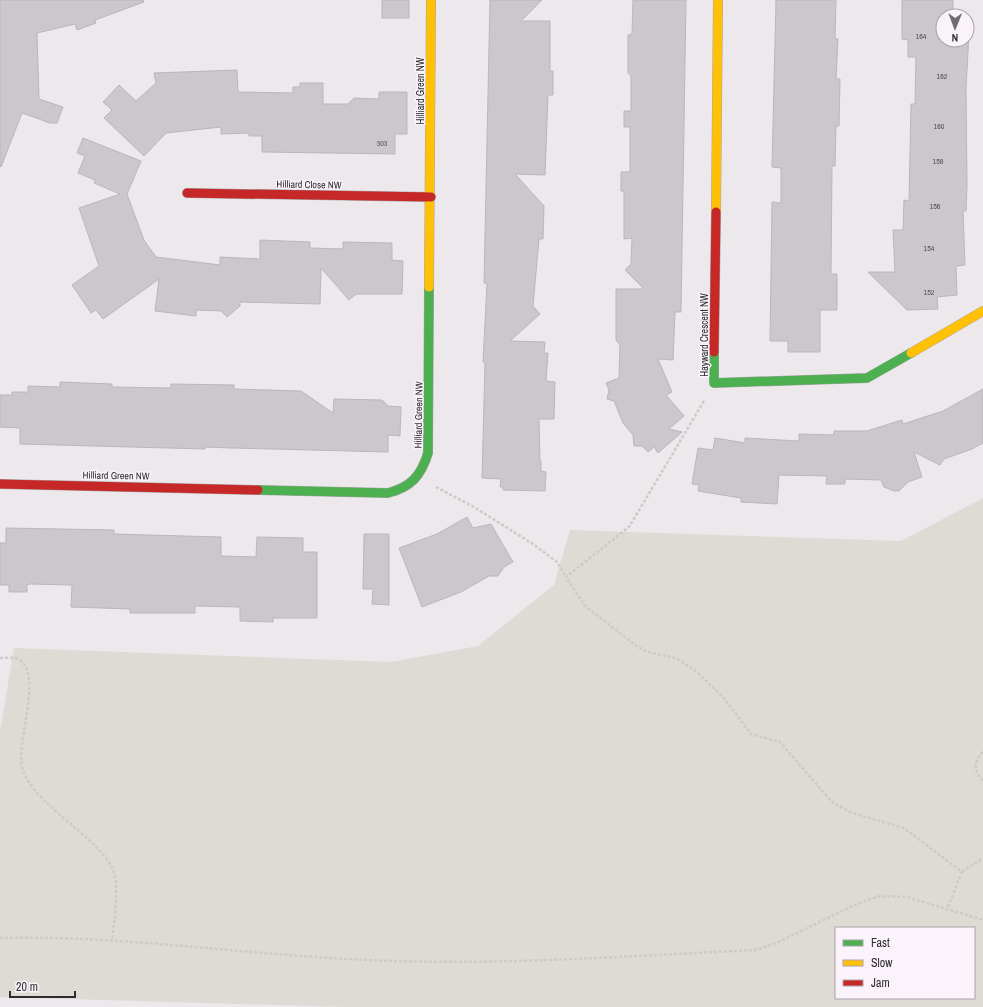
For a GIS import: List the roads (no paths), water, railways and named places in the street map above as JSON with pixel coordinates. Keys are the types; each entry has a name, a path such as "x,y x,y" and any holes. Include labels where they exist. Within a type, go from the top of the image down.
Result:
{"street":[{"name":"Hilliard Green NW","path":"0,484 388,493 407,487 417,479 424,469 428,453 431,197 431,0"},
{"name":"Hayward Crescent NW","path":"718,0 714,383 867,378 983,311"},
{"name":"Hilliard Close NW","path":"188,193 431,197"}]}
